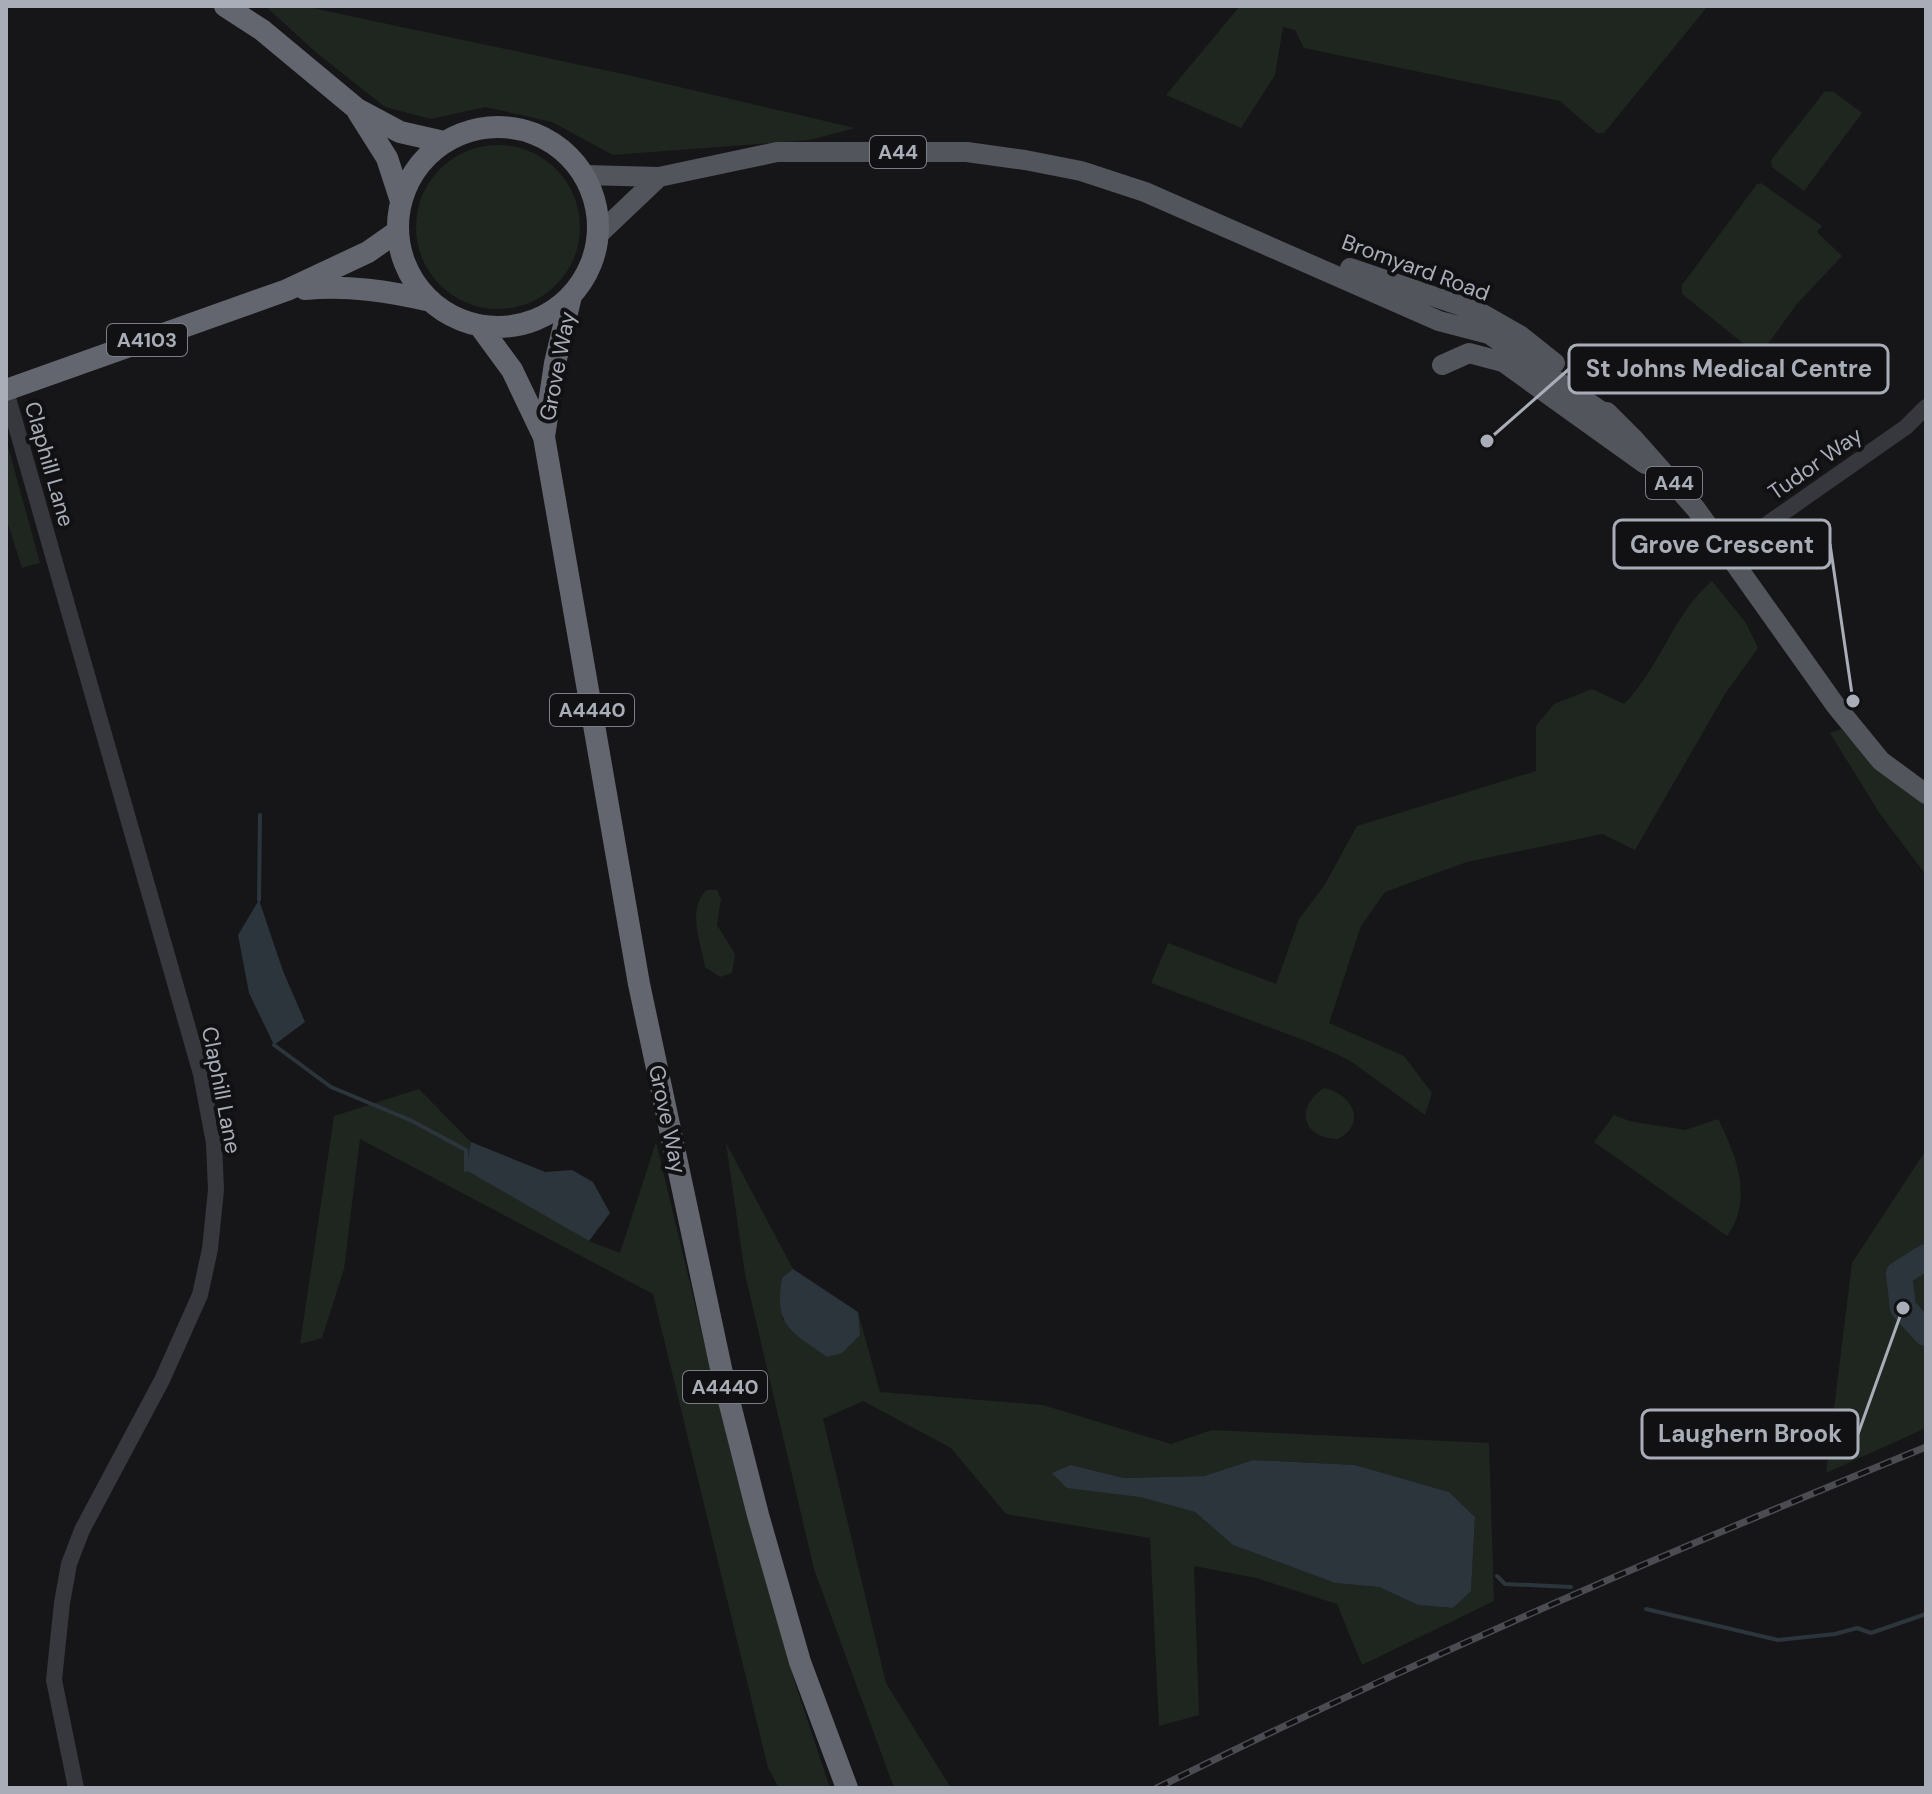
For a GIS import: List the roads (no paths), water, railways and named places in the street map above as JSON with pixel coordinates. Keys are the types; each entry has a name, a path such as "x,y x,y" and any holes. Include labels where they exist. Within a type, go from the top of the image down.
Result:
{"highway":[{"path":"225,6 262,30 357,109 400,132 444,142"},
{"path":"357,109 387,158 401,201"},
{"path":"505,127 536,134 564,151 585,175 594,194 599,234 590,268 571,296 551,312 528,322 504,327 479,325 453,316 431,301 414,281 403,257 398,231 401,201 410,178 425,158 444,142 473,130 505,127"},
{"name":"A4103","path":"6,390 287,290 368,252 398,231"},
{"name":"A4103","path":"287,290 333,287 382,290 431,301"},
{"name":"Grove Way","path":"544,437 555,363 571,296"},
{"name":"Grove Way","path":"479,325 512,370 544,437 639,984 722,1373 800,1662 847,1788"}],"main road":[{"name":"Bromyard Road","path":"585,175 659,177 777,152 967,152 1025,160 1081,171 1145,192 1218,223 1479,312 1521,336 1576,379 1680,490 1854,728 1881,761 1926,794"},
{"path":"599,234 659,177"},
{"path":"1442,365 1469,353 1503,362 1680,490"}],"street":[{"name":"Claphill Lane","path":"6,390 201,1074 214,1143 216,1190 210,1249 200,1295 162,1380 82,1530 69,1564 54,1680 76,1788"},
{"name":"Tudor Way","path":"1727,552 1906,427 1926,407"}],"waterway":[{"path":"259,900 260,815"},
{"path":"274,1045 331,1087 410,1120 466,1150 466,1170"},
{"path":"1926,1257 1899,1274 1903,1308 1926,1333"},
{"path":"1497,1576 1505,1584 1571,1587"},
{"path":"1646,1609 1778,1640 1835,1634 1857,1628 1871,1633 1926,1614"}],"railway":[{"path":"1157,1788 1346,1697 1538,1610 1926,1447"}],"place":[{"name":"St Johns Medical Centre","path":"1487,441"},
{"name":"Grove Crescent","path":"1853,701"},
{"name":"Laughern Brook","path":"1903,1308"}]}
